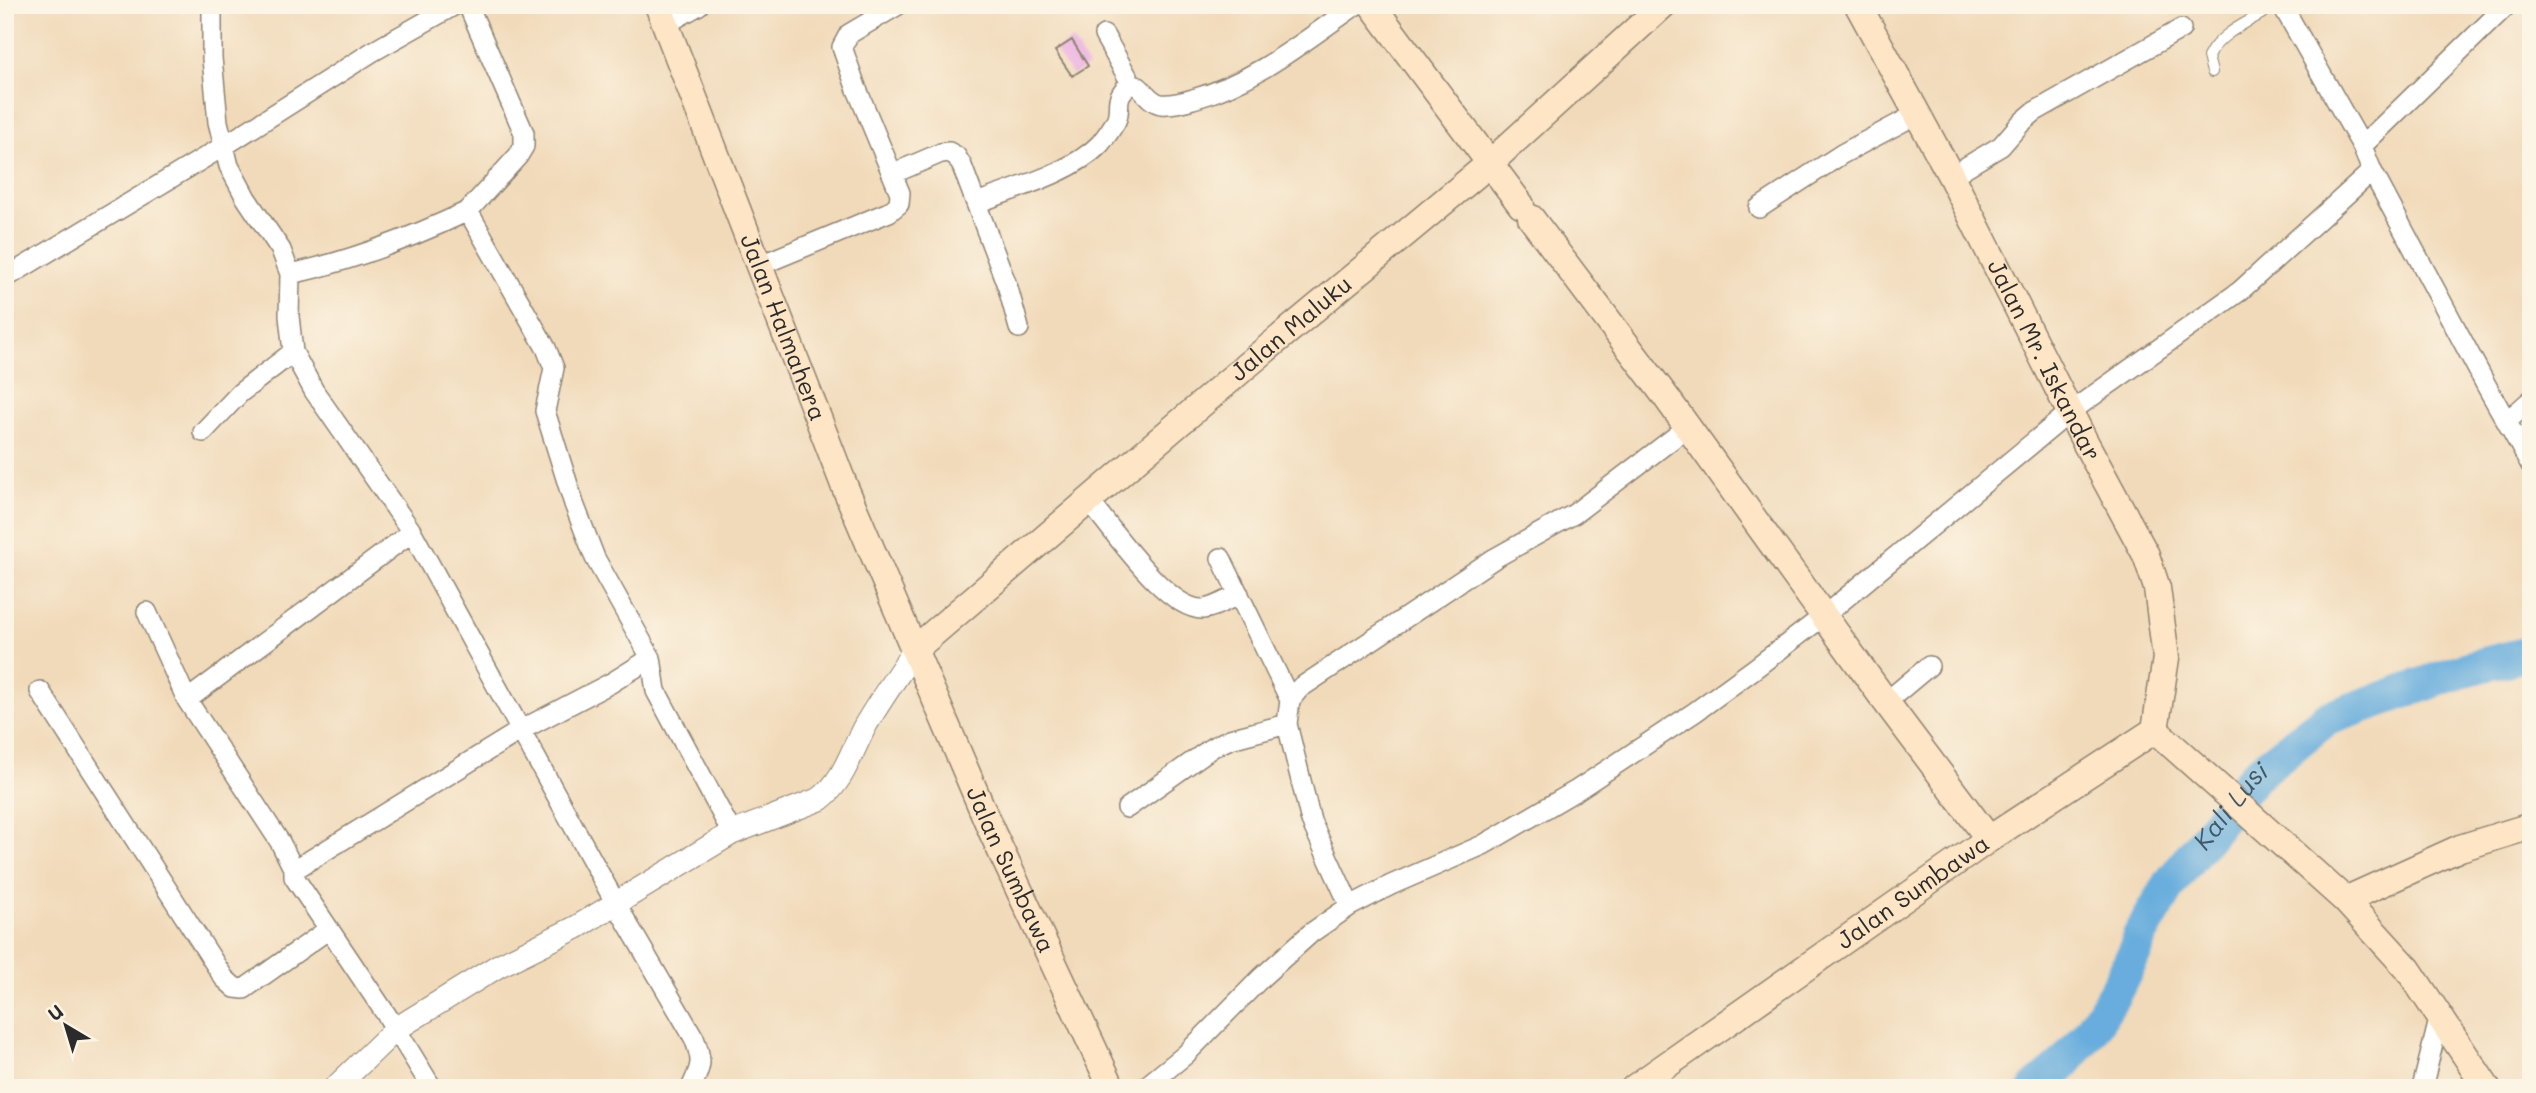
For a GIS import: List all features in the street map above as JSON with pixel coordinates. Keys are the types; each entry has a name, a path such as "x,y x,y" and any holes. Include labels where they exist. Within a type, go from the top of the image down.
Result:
{"main road":[{"path":"1372,5 1688,427 1886,702 1989,839"},
{"name":"Jalan Maluku","path":"915,649 1246,366 1489,164 1663,5"},
{"name":"Jalan Mr. Iskandar","path":"1858,5 1951,176 2070,412 2146,555 2157,588 2166,658 2155,730"},
{"name":"Jalan Halmahera","path":"662,15 844,485 915,649"},
{"name":"Jalan Sumbawa","path":"915,649 992,832 1112,1088"},
{"path":"2155,730 2338,893 2408,969 2487,1088"},
{"name":"Jalan Sumbawa","path":"1634,1088 1989,839 2155,730"},
{"path":"2338,893 2460,848 2531,826"}],"street":[{"path":"212,5 218,122 229,166 246,198 281,250 290,274 289,316 293,352 314,391 412,532 615,902 694,1038 701,1058 700,1069 691,1088"},
{"path":"5,278 224,146 362,58 455,5"},
{"path":"290,274 403,241 468,211 518,156 524,146 524,133 468,5"},
{"path":"662,15 699,5"},
{"path":"758,266 899,204 900,193 842,47 849,34 898,5"},
{"path":"1104,35 1131,83 1161,104 1179,103 1221,92 1270,65 1356,5"},
{"path":"2279,5 2362,146 2372,171 2531,465"},
{"path":"2362,146 2507,5"},
{"path":"1951,176 2001,146 2021,122 2034,112 2181,29"},
{"path":"977,203 1080,160 1100,144 1117,119 1120,94 1131,83"},
{"path":"1759,208 1842,154 1917,114"},
{"path":"892,174 948,152 956,156 977,203 1008,288 1019,328"},
{"path":"1144,1088 1185,1055 1262,976 1311,933 1350,906 1483,845 1577,790 1695,712 1825,615 2070,412 2240,291 2372,171"},
{"path":"468,211 546,348 554,368 545,411 594,558 651,658 656,691 732,833"},
{"path":"203,432 240,393 293,352"},
{"path":"2507,421 2531,400"},
{"path":"1350,906 1311,821 1287,724 1290,700 1300,688 1495,558 1574,514 1688,427"},
{"path":"1089,501 1151,579 1180,600 1204,609 1239,594"},
{"path":"187,700 412,532"},
{"path":"1221,558 1290,700"},
{"path":"147,612 187,700 274,832 294,870 294,877 396,1029 432,1088"},
{"path":"335,1088 396,1029 498,966 577,927 732,833 820,799 830,792 840,778 865,726 915,649"},
{"path":"294,870 521,730 651,658"},
{"path":"1886,702 1929,666"},
{"path":"40,691 188,924 224,978 235,988 244,989 329,929"},
{"path":"1127,808 1213,747 1230,739 1287,724"},
{"path":"2422,1088 2440,1016"}],"lane":[{"path":"2212,72 2208,57 2213,46 2225,35 2279,5"}],"building":[{"path":"1072,40 1088,66 1072,76 1055,51"}],"waterway":[{"name":"Kali Lusi","path":"2036,1088 2060,1068 2090,1032 2114,994 2136,950 2139,937 2172,881 2254,776 2326,719 2470,668 2531,653"}]}
